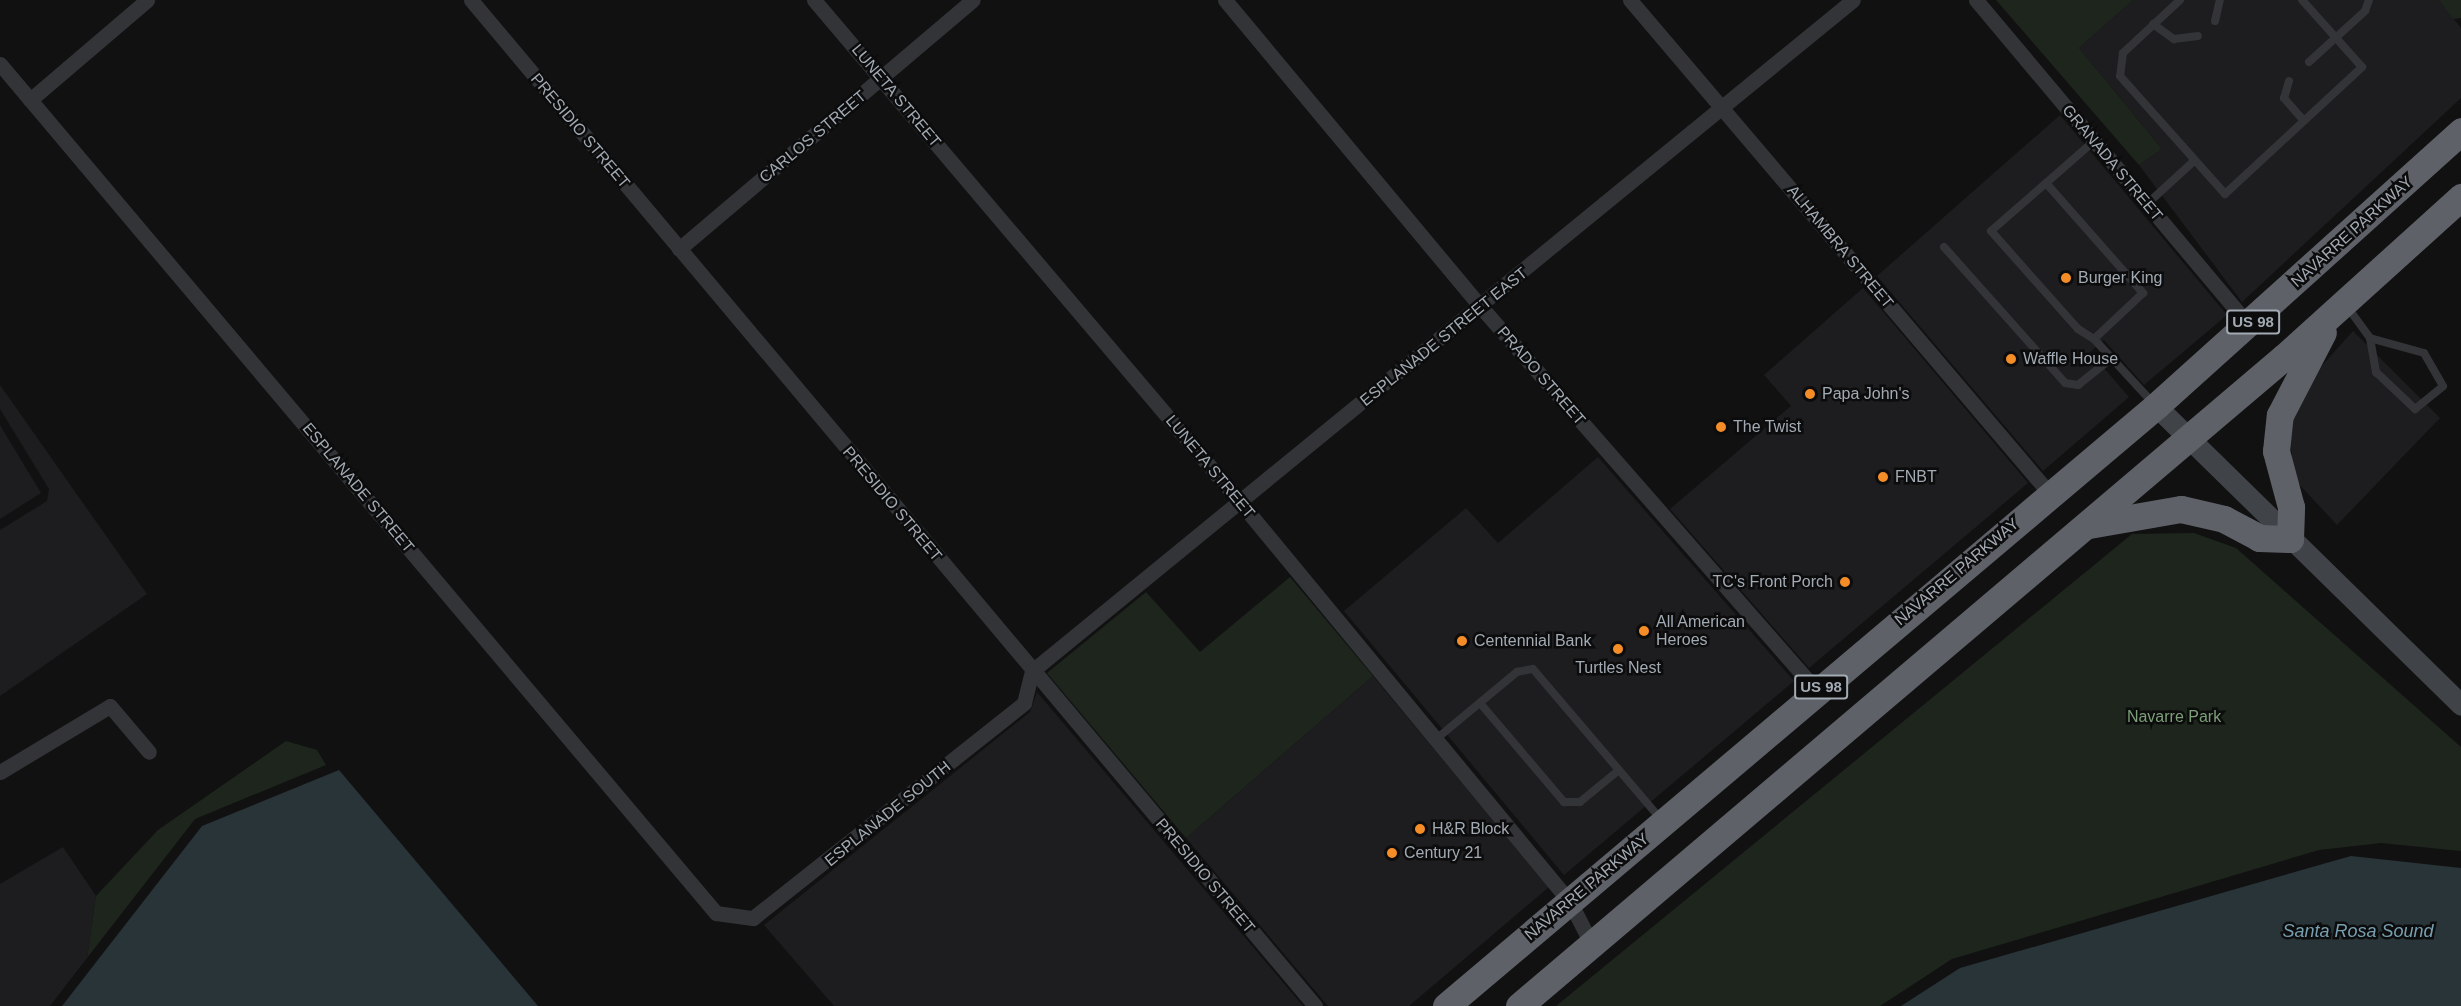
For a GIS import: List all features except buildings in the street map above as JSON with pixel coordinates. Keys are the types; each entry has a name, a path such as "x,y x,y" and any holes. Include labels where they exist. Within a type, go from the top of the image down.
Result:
{"highway":[{"name":"NAVARRE PARKWAY","path":"1446,1006 2249,326 2461,131"},
{"name":"US 98","path":"1519,1006 2190,438 2339,309 2461,197"},
{"path":"2087,525 2181,509 2224,519 2259,538 2290,539 2291,507 2276,451 2280,415 2339,309"}],"main road":[{"path":"2156,406 2461,705"}],"street":[{"path":"30,99 147,0"},
{"name":"PRESIDIO STREET","path":"471,0 1315,1006"},
{"name":"LUNETA STREET","path":"814,0 1240,502 1570,902 1592,945"},
{"name":"CARLOS STREET","path":"679,249 974,0"},
{"name":"PRADO STREET","path":"1225,0 1480,307 1816,691"},
{"name":"ALHAMBRA STREET","path":"1630,0 2050,494"},
{"name":"ESPLANADE STREET EAST","path":"1032,671 1853,0"},
{"name":"GRANADA STREET","path":"1976,0 2249,326"},
{"name":"ESPLANADE STREET","path":"0,64 716,913"},
{"name":"ESPLANADE SOUTH","path":"716,913 753,918 820,869 1024,703 1032,671"},
{"path":"0,772 110,706 149,752"}],"lane":[{"path":"2180,0 2123,53 2120,76 2225,194 2362,67 2302,0"},
{"path":"2215,21 2220,0"},
{"path":"2310,62 2336,39 2369,0"},
{"path":"2153,24 2174,39 2198,36"},
{"path":"2289,81 2284,98 2304,121"},
{"path":"2094,141 1991,231 2078,329 2094,339 2156,406"},
{"path":"2147,204 2194,161"},
{"path":"2046,183 2143,293 2094,339"},
{"path":"1944,247 2065,383 2078,386 2112,358"},
{"path":"2339,309 2370,338 2424,353 2443,386 2415,410 2376,372 2370,338"},
{"path":"1435,740 1517,672 1533,669 1663,822"},
{"path":"1480,703 1564,802 1580,802 1619,770"}],"shaded area":[{"path":"2133,0 2439,0 2461,28 2461,98 2242,302 2139,165 2162,149 2079,48"},
{"path":"2060,115 2227,315 2144,385 2104,340 2090,352 2129,397 2043,471 1877,276"},
{"path":"1863,288 2028,483 1809,668 1670,509 1791,406 1764,375"},
{"path":"2353,331 2440,418 2337,525 2295,480 2289,434 2294,407 2310,379"},
{"path":"0,385 147,594 0,696 0,530 47,501 49,489 0,409"},
{"path":"0,425 41,493 0,519"},
{"path":"1598,457 1794,681 1564,875 1344,611 1466,508 1498,543"},
{"path":"1373,676 1549,887 1409,1006 1328,1006 1186,838"},
{"path":"1037,692 1303,1006 834,1006 764,925 1030,712"},
{"path":"63,847 96,896 87,958 50,1006 0,1006 0,884"}],"green space":[{"path":"1996,0 2133,0 2079,48 2162,149 2139,165"},
{"path":"2439,0 2461,0 2461,18 2453,19"},
{"name":"Navarre Park","path":"2194,533 2236,548 2461,747 2461,851 2381,843 2319,850 1952,959 1880,1006 1556,1006 2132,534"},
{"path":"1290,577 1373,676 1186,838 1047,673 1146,592 1200,652"},
{"path":"286,741 317,750 326,765 195,819 87,958 96,896 158,830"}],"water":[{"path":"339,770 538,1006 62,1006 202,826"},
{"name":"Santa Rosa Sound","path":"2351,856 2461,868 2461,1006 1901,1006 1960,968"}],"place":[{"name":"Burger King","path":"2066,278"},
{"name":"Waffle House","path":"2011,359"},
{"name":"Papa John's","path":"1810,394"},
{"name":"The Twist","path":"1721,427"},
{"name":"FNBT","path":"1883,477"},
{"name":"TC's Front Porch","path":"1845,582"},
{"name":"All American Heroes","path":"1644,631"},
{"name":"Centennial Bank","path":"1462,641"},
{"name":"Turtles Nest","path":"1618,649"},
{"name":"H&R Block","path":"1420,829"},
{"name":"Century 21","path":"1392,853"}]}
